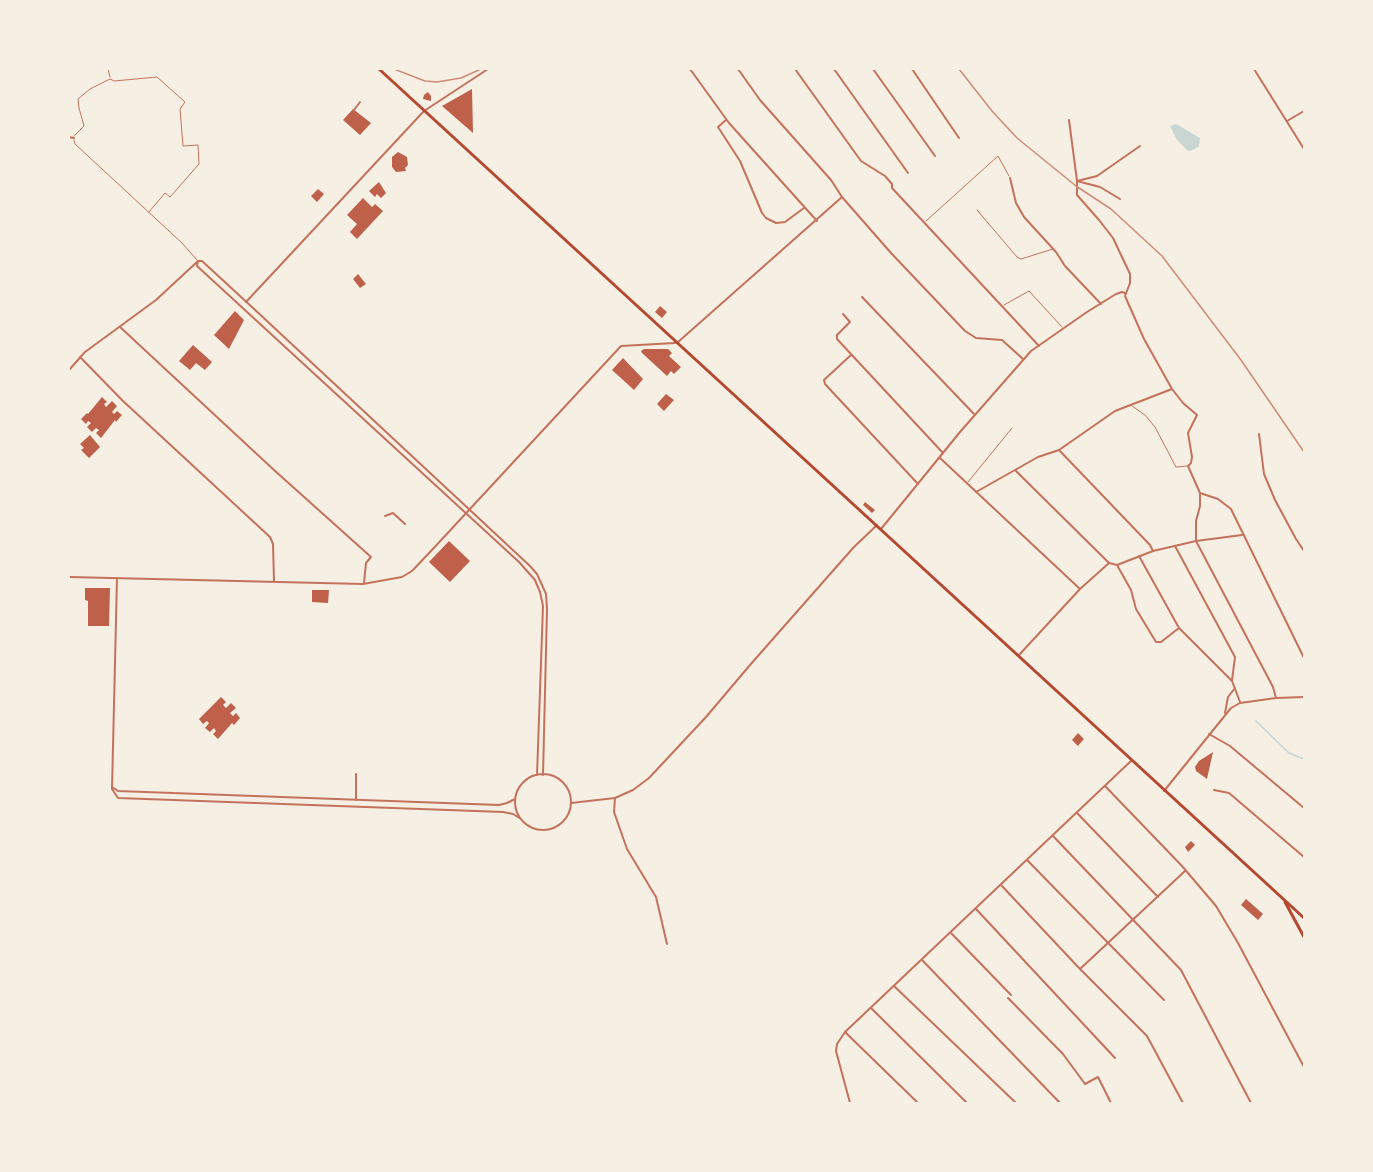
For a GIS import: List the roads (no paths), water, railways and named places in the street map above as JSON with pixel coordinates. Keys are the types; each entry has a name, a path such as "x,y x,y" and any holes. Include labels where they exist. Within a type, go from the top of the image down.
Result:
{"main road":[{"path":"379,69 1304,918"},
{"path":"1282,898 1304,937"}],"street":[{"path":"246,302 423,111 488,69"},
{"path":"690,69 726,120 817,220"},
{"path":"738,69 760,100 831,180 842,197 891,253 969,334 979,338 1002,340 1023,359"},
{"path":"795,69 861,161 880,172 892,184 892,188 1039,345"},
{"path":"834,69 908,173"},
{"path":"873,69 935,156"},
{"path":"912,69 959,138"},
{"path":"1254,69 1304,149"},
{"path":"354,110 360,102"},
{"path":"1287,121 1304,111"},
{"path":"726,120 718,127 740,161 766,218 776,223 785,222 805,207"},
{"path":"1070,120 1077,195 1113,238 1130,274 1130,283 1125,293 1126,302 1172,389 1197,415 1188,433 1192,457 1188,466 1200,493 1196,541 1273,687 1276,698"},
{"path":"69,137 74,138"},
{"path":"1077,181 1097,176 1140,146"},
{"path":"1010,178 1016,203 1024,217 1101,304"},
{"path":"1077,181 1100,187 1120,199"},
{"path":"69,577 363,584 391,580 408,574 621,346 675,343 842,197"},
{"path":"198,261 202,261 537,574 546,594 543,775"},
{"path":"69,369 80,357 156,300 198,261"},
{"path":"198,261 197,266 519,562 535,580 542,597 537,775"},
{"path":"881,528 1023,359 1063,328 1116,294 1125,293"},
{"path":"862,297 975,416"},
{"path":"843,314 850,322 836,337 943,453"},
{"path":"120,327 371,557 366,563 363,584"},
{"path":"851,355 824,380 825,384 918,483"},
{"path":"80,357 123,401 270,537 273,544 274,581"},
{"path":"976,492 1038,457 1059,450 1115,411 1172,389"},
{"path":"1259,434 1264,474 1275,500 1304,551"},
{"path":"1059,450 1150,545 1153,551"},
{"path":"939,457 1080,589"},
{"path":"1016,471 1109,563 1117,565 1153,551 1196,541 1242,535"},
{"path":"1200,493 1218,499 1231,509 1304,658"},
{"path":"385,516 393,513 405,525"},
{"path":"571,803 615,798 633,790 649,778 706,717 853,548 877,525"},
{"path":"1175,546 1235,657 1232,681"},
{"path":"1139,556 1179,628 1232,681 1240,704"},
{"path":"1019,656 1080,589 1109,563"},
{"path":"1117,565 1131,590 1136,609 1156,642 1161,642 1179,628"},
{"path":"117,578 112,787 118,798 503,812 513,814 535,829 552,829 566,818 571,803 562,782 554,777 537,775 521,785 515,799 515,807 521,819"},
{"path":"542,634 547,637"},
{"path":"1225,713 1228,698 1235,687"},
{"path":"540,692 545,693"},
{"path":"1164,791 1225,713 1240,704 1276,698 1304,697"},
{"path":"1209,734 1230,746 1304,808"},
{"path":"850,1103 836,1050 845,1032 1132,760"},
{"path":"356,774 356,800"},
{"path":"1105,786 1182,866 1216,906 1304,1067"},
{"path":"112,787 118,791 499,805 515,799"},
{"path":"1214,790 1229,793 1304,857"},
{"path":"210,795 210,801"},
{"path":"215,802 216,795"},
{"path":"615,798 614,812 627,849 656,897 667,944"},
{"path":"313,799 313,805"},
{"path":"318,799 318,805"},
{"path":"1077,813 1158,897"},
{"path":"1053,836 1186,978 1251,1103"},
{"path":"1028,860 1164,1000"},
{"path":"1080,969 1185,871"},
{"path":"1001,885 1147,1036 1183,1103"},
{"path":"975,909 1115,1058"},
{"path":"951,933 1063,1054 1085,1084 1098,1077 1111,1103"},
{"path":"922,960 1060,1103"},
{"path":"894,986 1016,1103"},
{"path":"871,1008 968,1103"},
{"path":"845,1032 918,1103"}],"lane":[{"path":"108,69 110,79"},
{"path":"148,212 165,194 170,197 200,164 198,145 183,146 180,109 185,102 157,77 114,81 110,79 90,89 78,99 84,126 74,138 75,144 198,261"},
{"path":"924,222 998,156 1010,178"},
{"path":"977,210 1017,257 1021,259 1053,248"},
{"path":"1003,306 1029,291 1063,328"},
{"path":"1132,406 1145,415 1155,427 1176,467 1188,466"},
{"path":"967,483 1012,428"}],"waterway":[{"path":"1256,721 1289,753 1304,759"}],"tram line":[{"path":"394,69 425,81 437,82 461,78 481,69"}],"railway":[{"path":"959,69 1017,138 1076,186 1111,209 1162,256 1241,360 1304,452"}]}
